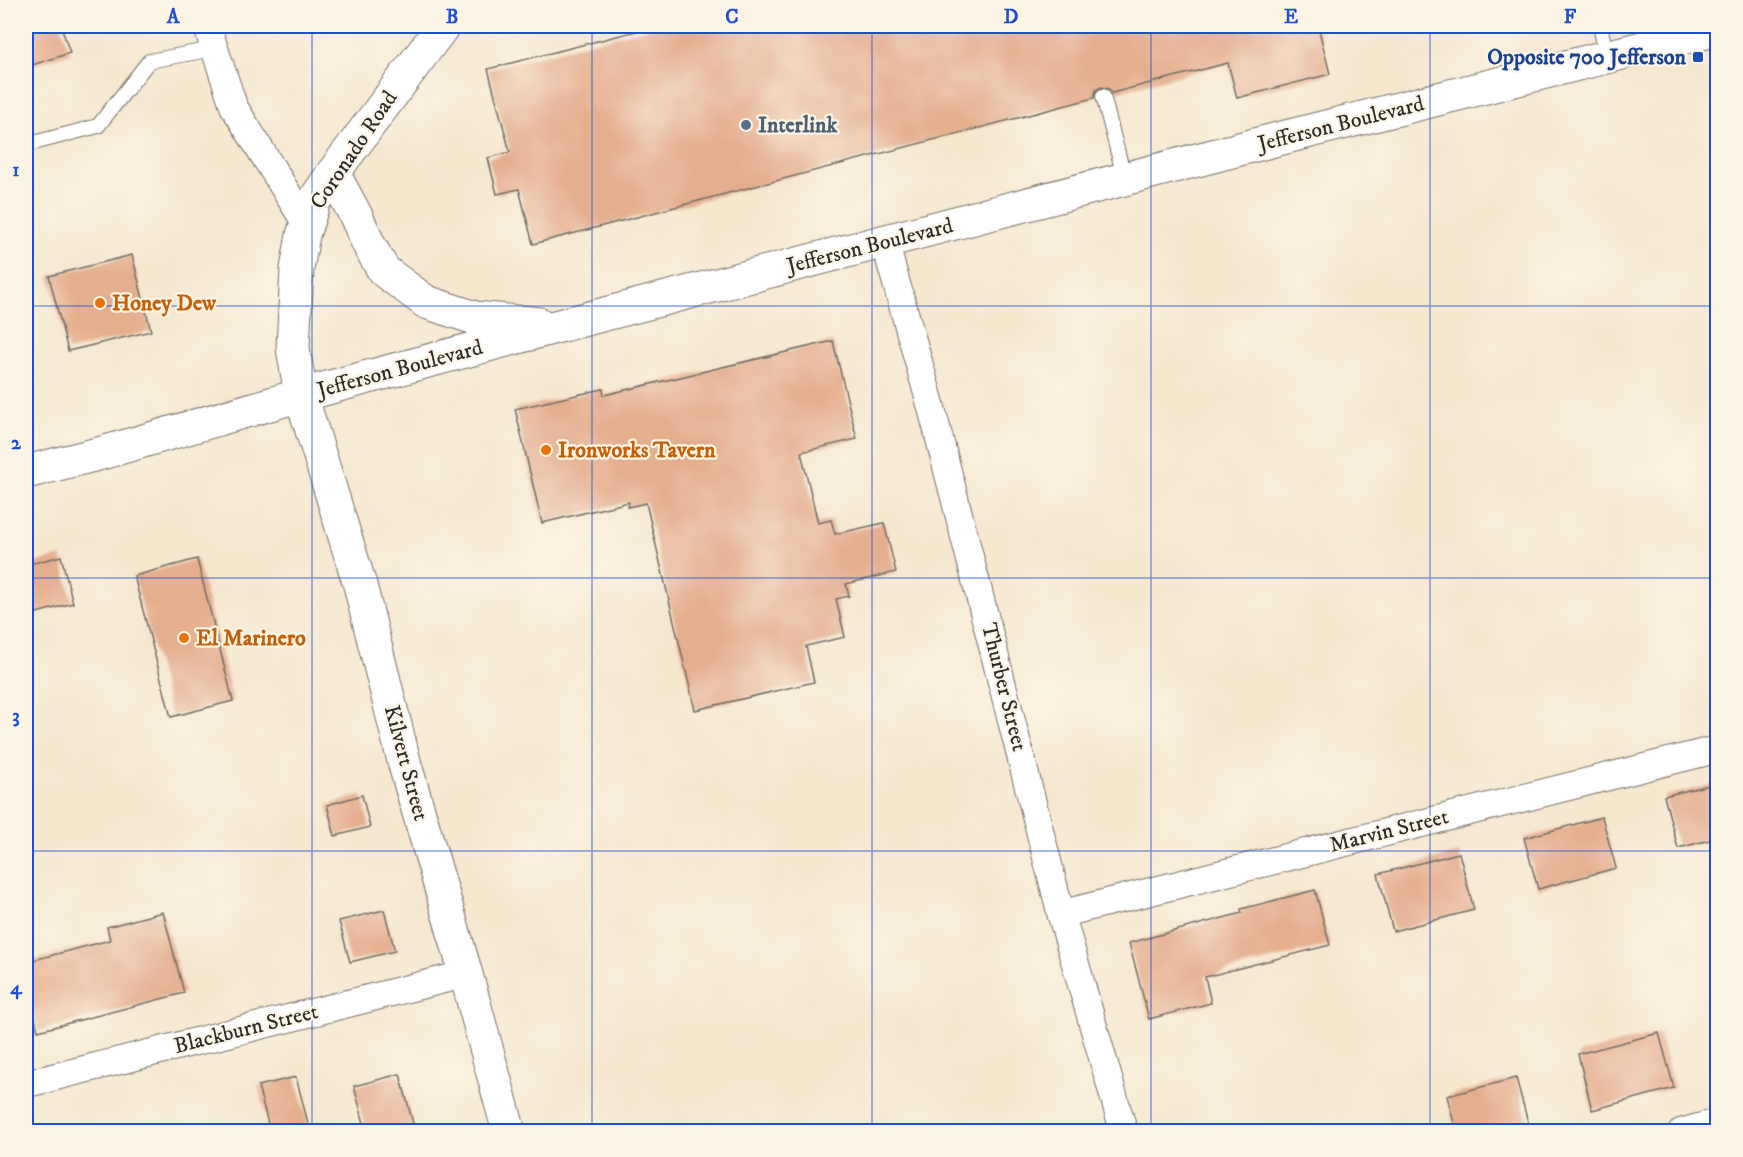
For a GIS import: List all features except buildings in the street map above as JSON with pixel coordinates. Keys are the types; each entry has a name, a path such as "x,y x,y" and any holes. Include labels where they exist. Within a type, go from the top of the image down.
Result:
{"main road":[{"name":"Coronado Road","path":"301,395 293,348 297,269 314,201 443,26"},
{"name":"Jefferson Boulevard","path":"26,472 559,326 1718,29"},
{"path":"333,173 384,271 426,302 475,318 559,326"},
{"name":"Kilvert Street","path":"301,395 360,585 405,765 509,1131"}],"street":[{"path":"210,37 234,107 307,225"},
{"name":"Thurber Street","path":"885,243 932,406 1061,914 1124,1131"},
{"name":"Marvin Street","path":"1061,914 1718,748"},
{"name":"Blackburn Street","path":"26,1084 466,974"},
{"path":"1682,1131 1718,1122"}],"lane":[{"path":"1600,26 1607,57"},
{"path":"26,144 98,126 149,61 210,37"},
{"path":"1103,96 1125,180"}],"place":[{"name":"Opposite 700 Jefferson","path":"1698,57"},
{"name":"Interlink","path":"746,125"},
{"name":"Honey Dew","path":"100,303"},
{"name":"Ironworks Tavern","path":"546,450"},
{"name":"El Marinero","path":"184,638"}]}
